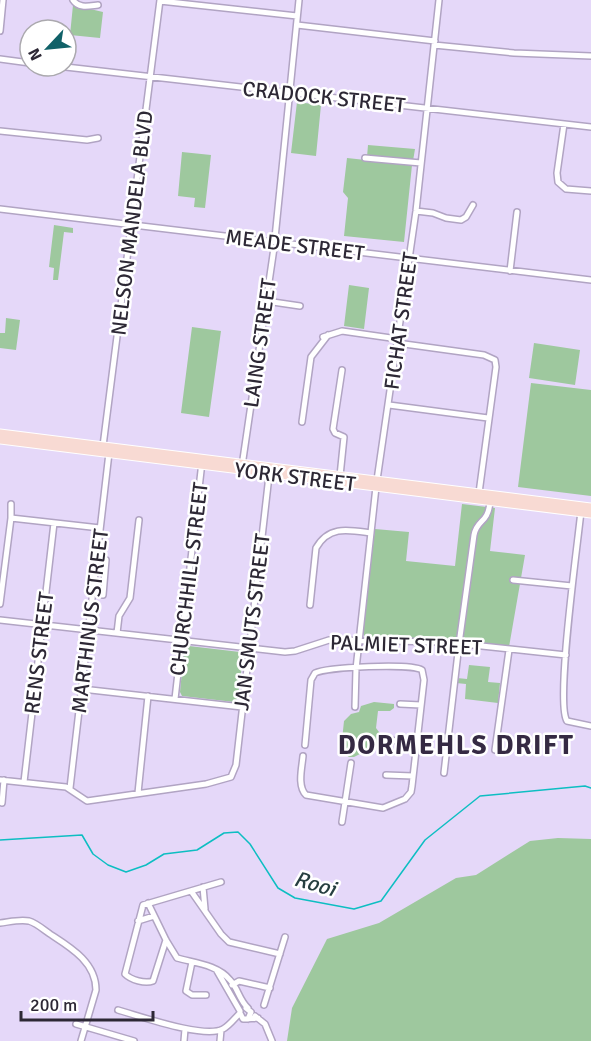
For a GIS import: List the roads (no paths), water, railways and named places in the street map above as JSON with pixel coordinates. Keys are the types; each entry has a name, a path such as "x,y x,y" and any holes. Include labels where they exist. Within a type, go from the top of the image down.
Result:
{"main road":[{"name":"YORK STREET","path":"0,433 104,446 202,462"},
{"name":"YORK STREET","path":"0,440 269,470 490,502 581,510 591,507"},
{"name":"YORK STREET","path":"269,470 340,476 376,484 479,493 581,510 591,514"}],"street":[{"path":"0,31 3,0"},
{"path":"73,0 82,6 98,5"},
{"name":"LAING STREET","path":"242,467 266,301 299,0"},
{"name":"FICHAT STREET","path":"355,707 356,669 376,484 416,211 439,0"},
{"path":"160,1 297,16"},
{"name":"NELSON MANDELA BLVD","path":"104,446 160,1"},
{"path":"297,25 514,53 591,56"},
{"path":"0,59 18,61"},
{"name":"CRADOCK STREET","path":"78,68 591,127"},
{"path":"564,124 557,173 558,182 566,189 591,191"},
{"path":"0,130 87,140 98,138"},
{"path":"365,158 421,163"},
{"path":"416,211 461,220 466,217 473,205"},
{"name":"MEADE STREET","path":"0,210 591,280"},
{"path":"510,271 517,212"},
{"path":"266,301 300,306"},
{"path":"302,423 311,357 326,336 342,332 493,358 496,368 479,493"},
{"path":"340,476 344,437 335,433 333,429 342,370"},
{"path":"389,405 488,418"},
{"path":"104,446 109,453"},
{"name":"MARTHINUS STREET","path":"70,789 109,453"},
{"name":"CHURCHHILL STREET","path":"175,699 202,462"},
{"name":"JAN SMUTS STREET","path":"138,793 221,782 231,777 236,765 269,470"},
{"path":"444,773 475,529 487,516 490,502"},
{"path":"0,604 11,504"},
{"path":"581,510 566,655 564,717 572,723 591,726"},
{"path":"11,518 100,528"},
{"path":"117,633 119,616 130,598 139,520"},
{"name":"RENS STREET","path":"24,782 54,523"},
{"path":"310,605 316,548 320,542 340,530 371,533"},
{"path":"93,593 103,595 106,560 97,558"},
{"path":"513,580 572,586"},
{"name":"PALMIET STREET","path":"0,620 290,652 326,640 459,644 566,655"},
{"path":"495,750 508,650"},
{"path":"303,756 301,785 303,793 310,796 388,807 409,796 424,675 418,668 381,666 322,670 312,676 305,745"},
{"path":"82,689 242,707"},
{"path":"2,803 2,780 62,786 87,801 138,793 148,696"},
{"path":"400,704 421,705"},
{"path":"385,740 417,742"},
{"path":"342,822 351,763"},
{"path":"386,775 413,776"},
{"path":"166,940 153,981 149,983 139,981 125,974 142,906 221,882"},
{"path":"203,887 205,911"},
{"path":"191,891 229,942 280,954"},
{"path":"148,903 177,958"},
{"path":"138,921 154,916"},
{"path":"0,923 25,921 34,923 77,952 85,961 96,983 95,998 81,1041"},
{"path":"264,1005 285,937"},
{"path":"162,954 216,969 233,983 242,1001 265,1024 273,1041"},
{"path":"192,962 186,991 192,995 206,994"},
{"path":"216,969 243,1015 258,1018"},
{"path":"228,989 233,983 239,981 270,988"},
{"path":"243,1015 243,1008 249,1009"},
{"path":"118,1010 185,1029 221,1030 234,1019 243,1015 251,1015 249,1009"},
{"path":"76,1024 134,1041"},
{"path":"184,1041 185,1029"},
{"path":"220,1041 221,1030"}],"waterway":[{"name":"Rooi","path":"0,840 82,835 93,854 108,865 126,872 146,865 164,854 197,850 224,833 238,832 250,844 278,888 295,898 354,909 381,901 425,840 480,796 585,786 591,788"}],"district":[{"name":"DORMEHLS DRIFT","path":"456,745"}]}
